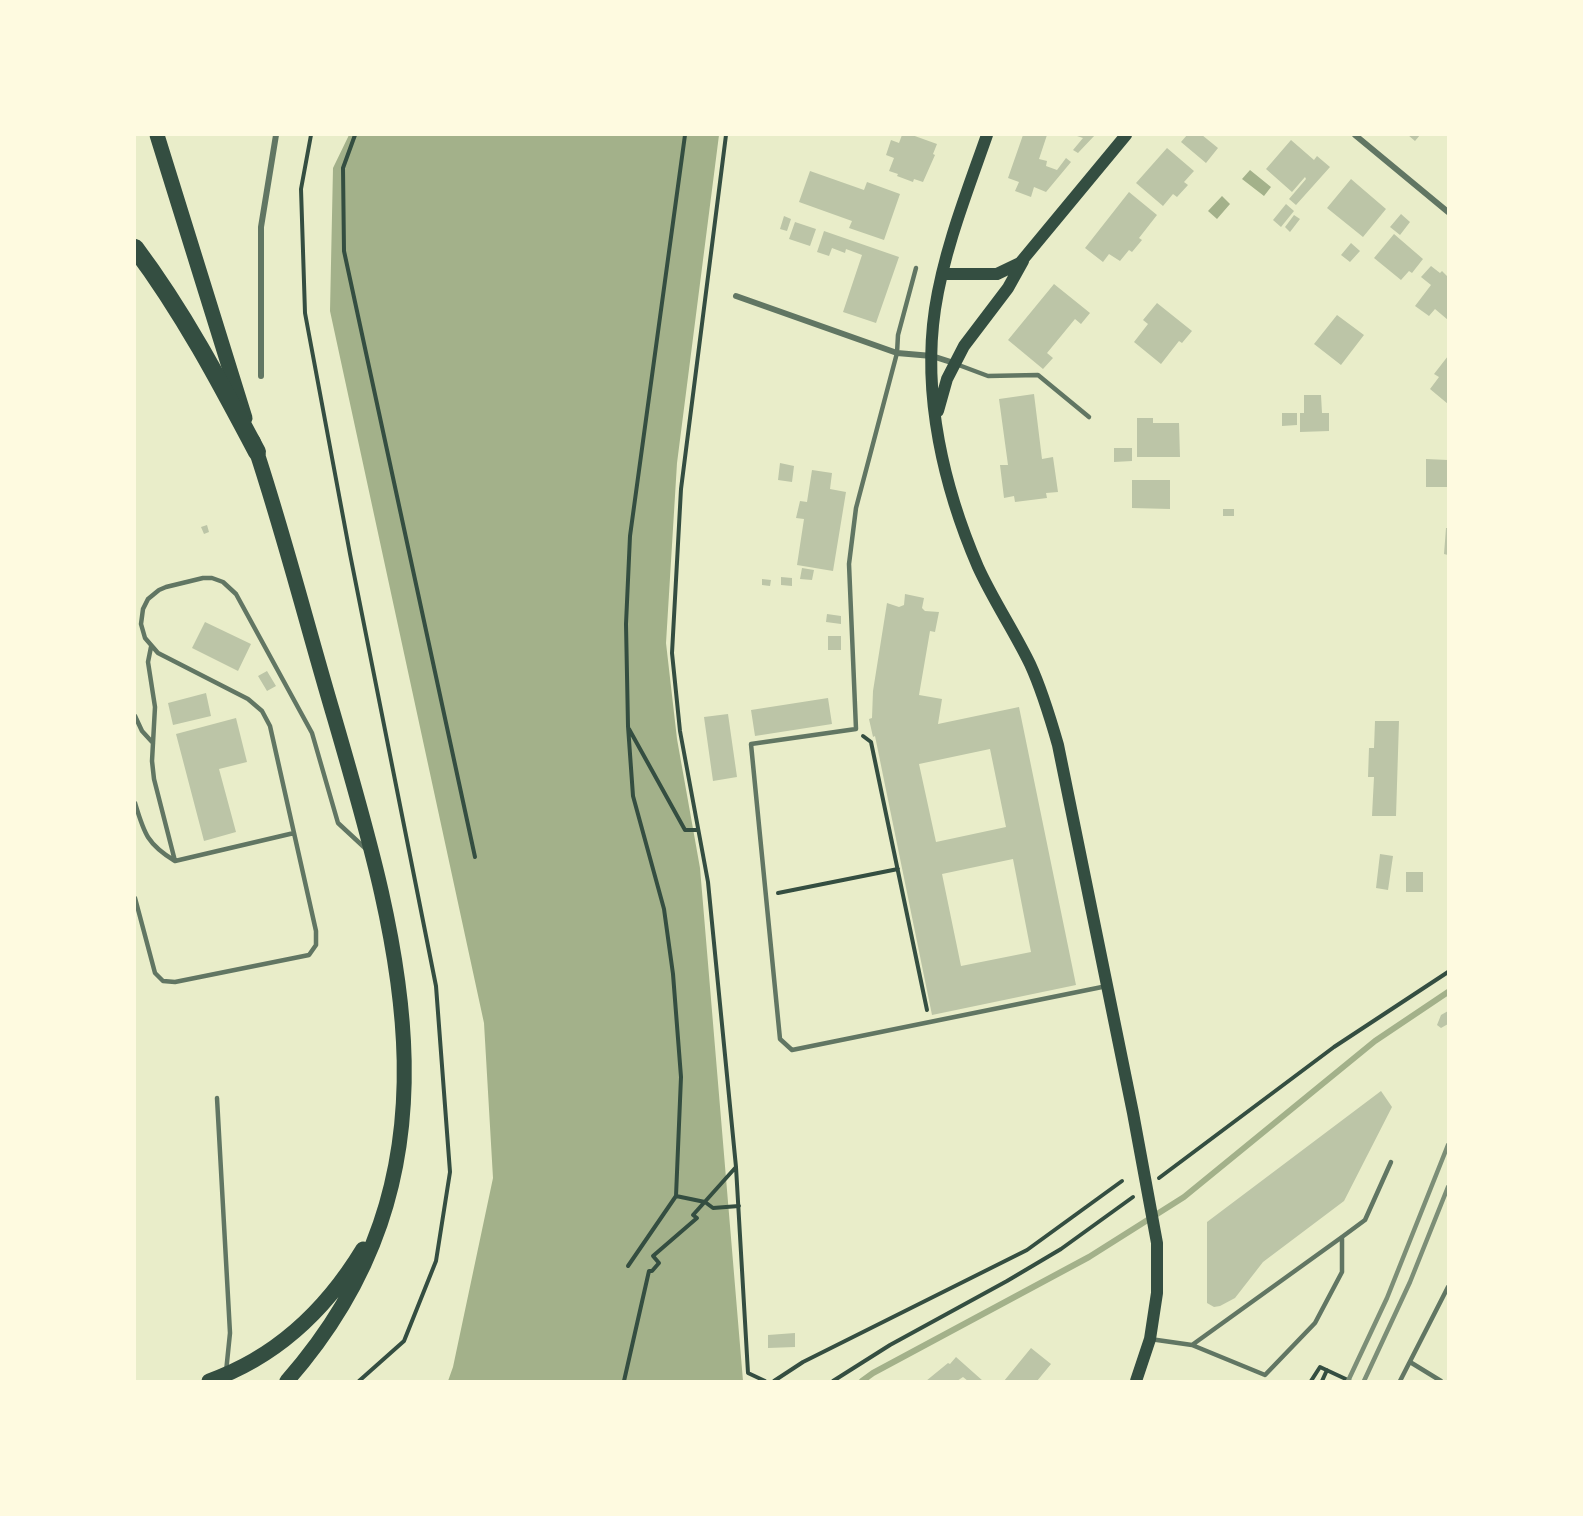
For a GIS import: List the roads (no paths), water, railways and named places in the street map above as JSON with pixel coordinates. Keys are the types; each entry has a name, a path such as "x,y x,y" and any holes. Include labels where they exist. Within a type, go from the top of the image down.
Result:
{"highway":[{"path":"135,248 165,288 257,452"}],"main road":[{"path":"157,135 257,452 349,770 393,946 403,1022 405,1084 399,1149 384,1213 365,1263 340,1310 309,1356 287,1381"},
{"path":"987,135 957,222 935,309 932,356 936,418 950,489 968,542 991,595 1029,662 1048,709 1058,745 1157,1243 1157,1293 1150,1339 1136,1381"},
{"path":"942,274 997,274 1012,268 1027,255 1126,135"},
{"path":"936,418 954,363 970,336 1008,288 1027,255"},
{"path":"209,1381 226,1375 267,1353 311,1318 353,1264 384,1213"}],"street":[{"path":"261,376 261,227 276,135"},
{"path":"1355,135 1448,212"},
{"path":"736,296 897,353 932,356 954,363"}],"lane":[{"path":"916,268 898,334 897,353 856,507 849,564 856,729 751,744 780,1039 792,1050 1107,986"},
{"path":"954,363 988,376 1038,375 1089,417"},
{"path":"135,898 155,973 163,981 175,982 309,955 316,945 316,931 270,726 262,711 248,699 158,653 151,647 141,624 143,609 148,599 159,590 203,578 212,578 222,582 237,594 312,733 338,823 371,854"},
{"path":"151,647 148,662 155,706 154,780 175,861"},
{"path":"135,716 142,731 153,743"},
{"path":"135,803 151,842 158,850 175,861 294,832"},
{"path":"217,1098 230,1333 226,1375"},
{"path":"1192,1345 1365,1220 1391,1162"},
{"path":"1150,1339 1192,1345 1265,1375 1315,1323 1342,1272 1342,1237"},
{"path":"1400,1381 1448,1287"},
{"path":"1410,1362 1441,1381"}],"waterway":[{"path":"862,1381 1089,1257 1184,1197 1375,1041 1448,992"}],"railway":[{"path":"1348,1381 1387,1298 1448,1145"},
{"path":"1364,1381 1410,1282 1448,1187"}]}
